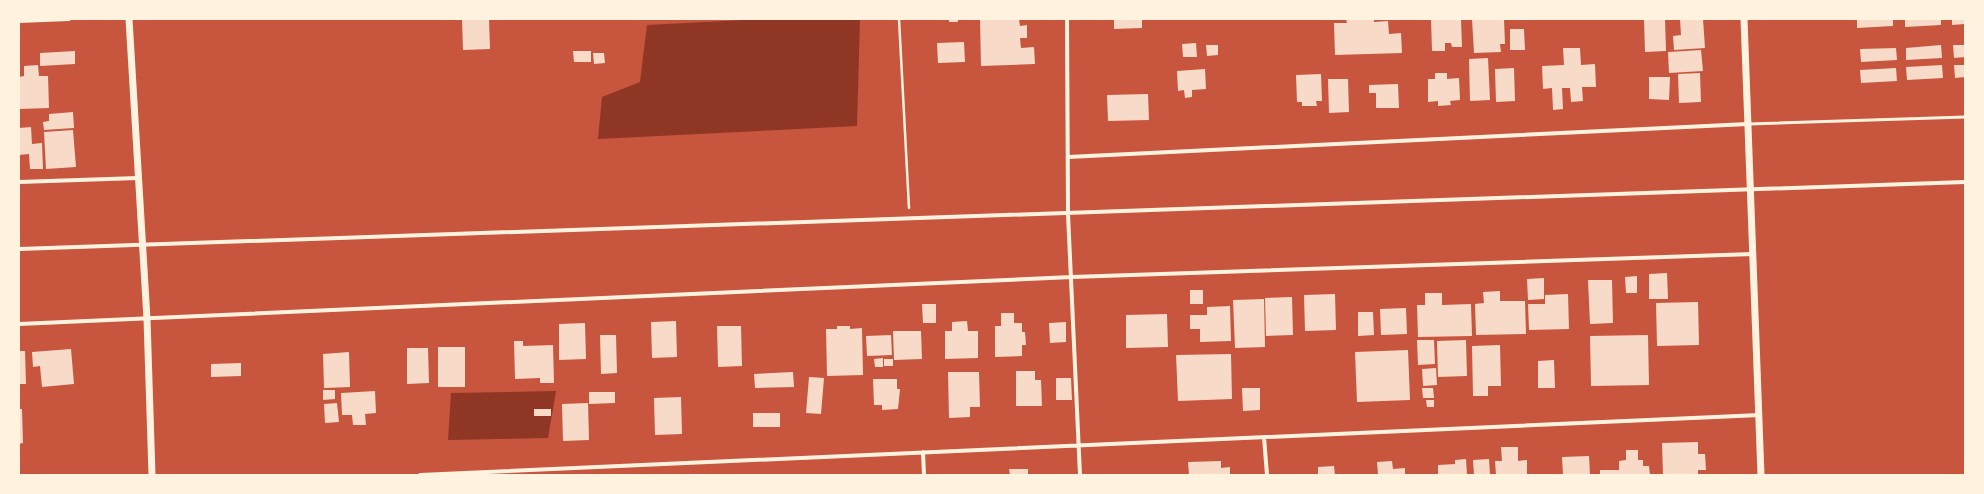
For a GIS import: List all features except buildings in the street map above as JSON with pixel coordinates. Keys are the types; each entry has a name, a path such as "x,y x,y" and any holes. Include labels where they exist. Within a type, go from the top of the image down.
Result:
{"street":[{"path":"19,21 69,19"},
{"path":"128,19 147,319 152,475"},
{"path":"1067,19 1068,214 1080,475"},
{"path":"1744,19 1761,475"},
{"path":"1068,157 1748,124"},
{"path":"19,182 138,178"},
{"path":"19,249 1965,182"},
{"path":"19,324 1072,277 1753,254"},
{"path":"420,475 518,473 923,452 1760,416"},
{"path":"1264,437 1266,475"},
{"path":"923,452 924,475"}],"lane":[{"path":"1748,124 1965,117"}],"path":[{"path":"899,19 910,219"}],"shaded area":[{"path":"765,19 860,19 857,126 598,139 602,97 640,82 647,25"},
{"path":"556,391 548,438 448,440 451,393"}]}
